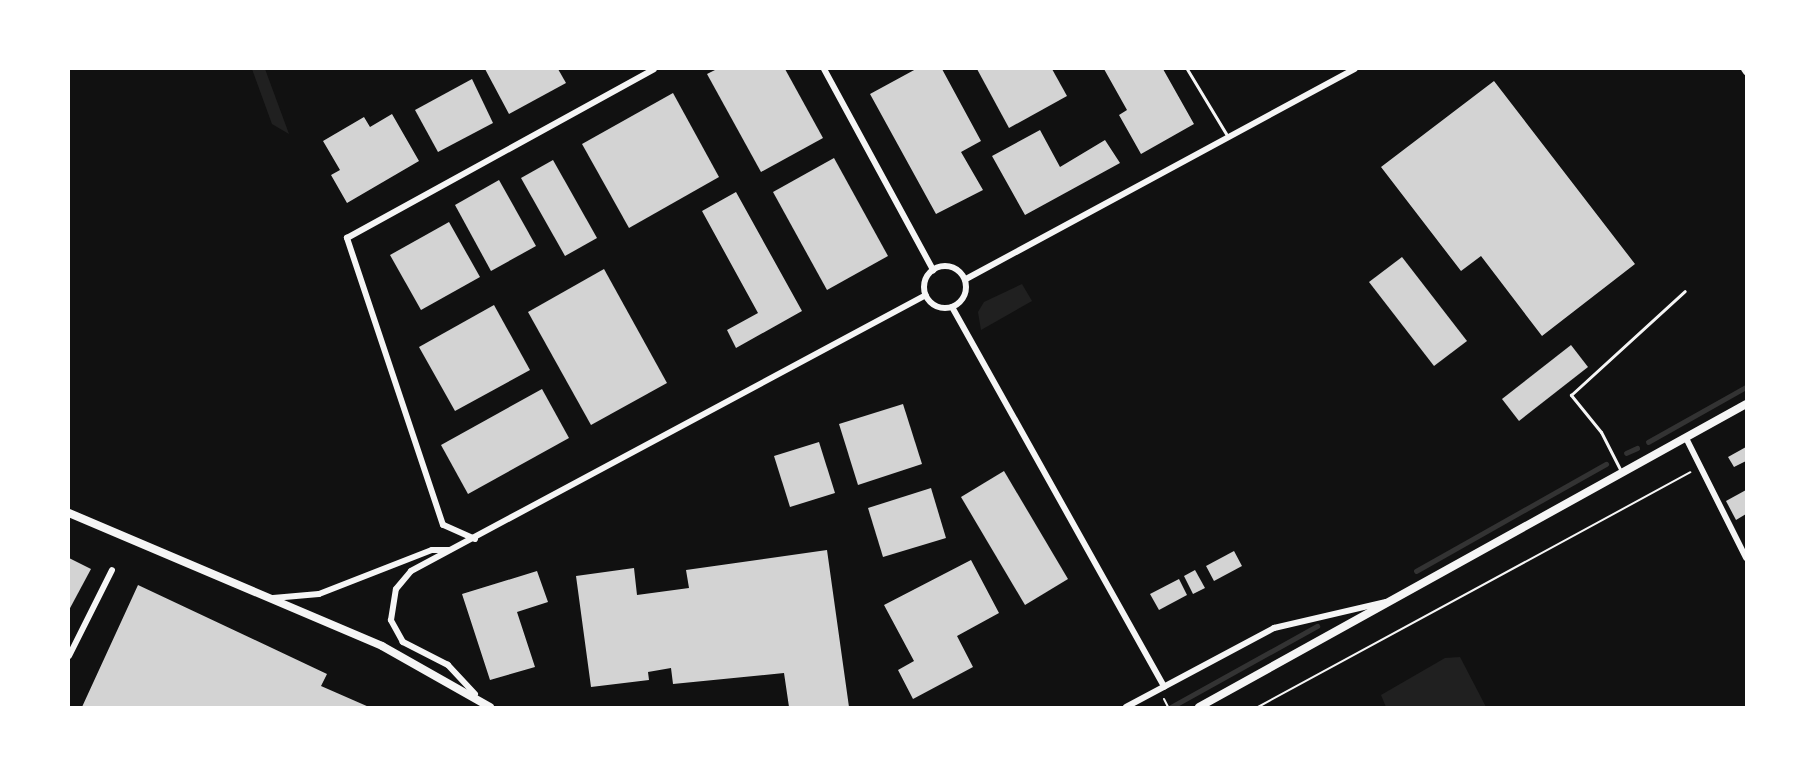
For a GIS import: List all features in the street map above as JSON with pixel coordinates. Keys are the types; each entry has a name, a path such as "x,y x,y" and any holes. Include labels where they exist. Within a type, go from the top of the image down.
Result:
{"street":[{"path":"475,539 443,525 347,238 654,69"},
{"path":"824,69 933,270"},
{"path":"966,279 1355,69"},
{"path":"955,267 966,279 965,296 952,307 937,307 926,295 926,278 933,270 955,267"},
{"path":"490,707 448,665 403,642 391,620 396,589 411,571 475,539 926,295"},
{"path":"952,307 1164,687"},
{"path":"1199,707 1687,440 1746,404"},
{"path":"1687,440 1746,558"},
{"path":"69,513 382,646 475,694"},
{"path":"270,598 319,594 432,550 453,550"},
{"path":"69,656 112,570"},
{"path":"1126,707 1274,628 1392,601"}],"lane":[{"path":"1187,69 1229,139"},
{"path":"1623,475 1601,432 1571,395 1685,291"}],"path":[{"path":"1258,707 1701,466"}],"shaded area":[{"path":"252,69 265,69 289,134 272,124"},
{"path":"1022,284 1032,301 981,330 978,312 984,302"},
{"path":"1460,657 1486,707 1386,707 1381,695 1445,658"}],"building":[{"path":"485,69 558,69 566,83 509,114"},
{"path":"717,69 785,69 823,138 761,172 707,74"},
{"path":"916,69 942,69 981,141 961,152 983,190 936,214 870,94"},
{"path":"977,69 1052,69 1067,96 1009,128"},
{"path":"1104,69 1163,69 1194,124 1141,154 1119,115 1127,110"},
{"path":"472,79 493,123 438,152 415,110"},
{"path":"1494,81 1635,264 1542,336 1481,256 1461,271 1381,167"},
{"path":"673,93 719,177 629,228 582,144"},
{"path":"392,114 419,161 347,203 331,175 340,170 323,141 364,117 370,127"},
{"path":"1040,130 1060,167 1105,140 1120,163 1025,215 992,156"},
{"path":"834,158 888,256 827,290 773,192"},
{"path":"553,160 597,238 565,256 521,178"},
{"path":"499,180 536,246 491,271 455,205"},
{"path":"736,192 802,311 736,348 727,330 758,313 702,211"},
{"path":"449,222 480,277 421,310 390,255"},
{"path":"1402,257 1467,341 1434,366 1369,282"},
{"path":"604,269 667,383 591,425 528,312"},
{"path":"494,305 530,370 455,411 419,347"},
{"path":"1571,345 1588,367 1519,421 1502,399"},
{"path":"542,389 569,438 468,494 441,445"},
{"path":"903,404 922,464 858,485 839,424"},
{"path":"819,442 835,493 790,507 774,456"},
{"path":"1746,447 1746,461 1734,467 1728,457"},
{"path":"1004,471 1068,579 1025,605 961,497"},
{"path":"931,488 946,538 883,557 868,508"},
{"path":"1746,490 1746,514 1736,520 1726,501"},
{"path":"827,550 849,707 789,707 784,673 673,684 671,668 648,672 649,680 591,687 576,576 634,568 637,595 689,588 686,570"},
{"path":"1234,551 1242,566 1214,581 1206,566"},
{"path":"69,558 91,569 69,610"},
{"path":"971,560 999,613 957,636 973,667 913,699 898,670 914,661 884,605"},
{"path":"1195,570 1205,588 1193,594 1184,576"},
{"path":"537,571 548,602 517,612 535,667 490,680 462,594"},
{"path":"1179,579 1187,595 1159,610 1150,594"},
{"path":"138,585 327,674 321,686 369,707 82,707"}],"waterway":[{"path":"1648,442 1746,387"},
{"path":"1626,453 1637,448"},
{"path":"1416,571 1606,464"},
{"path":"1171,707 1317,626"}]}
